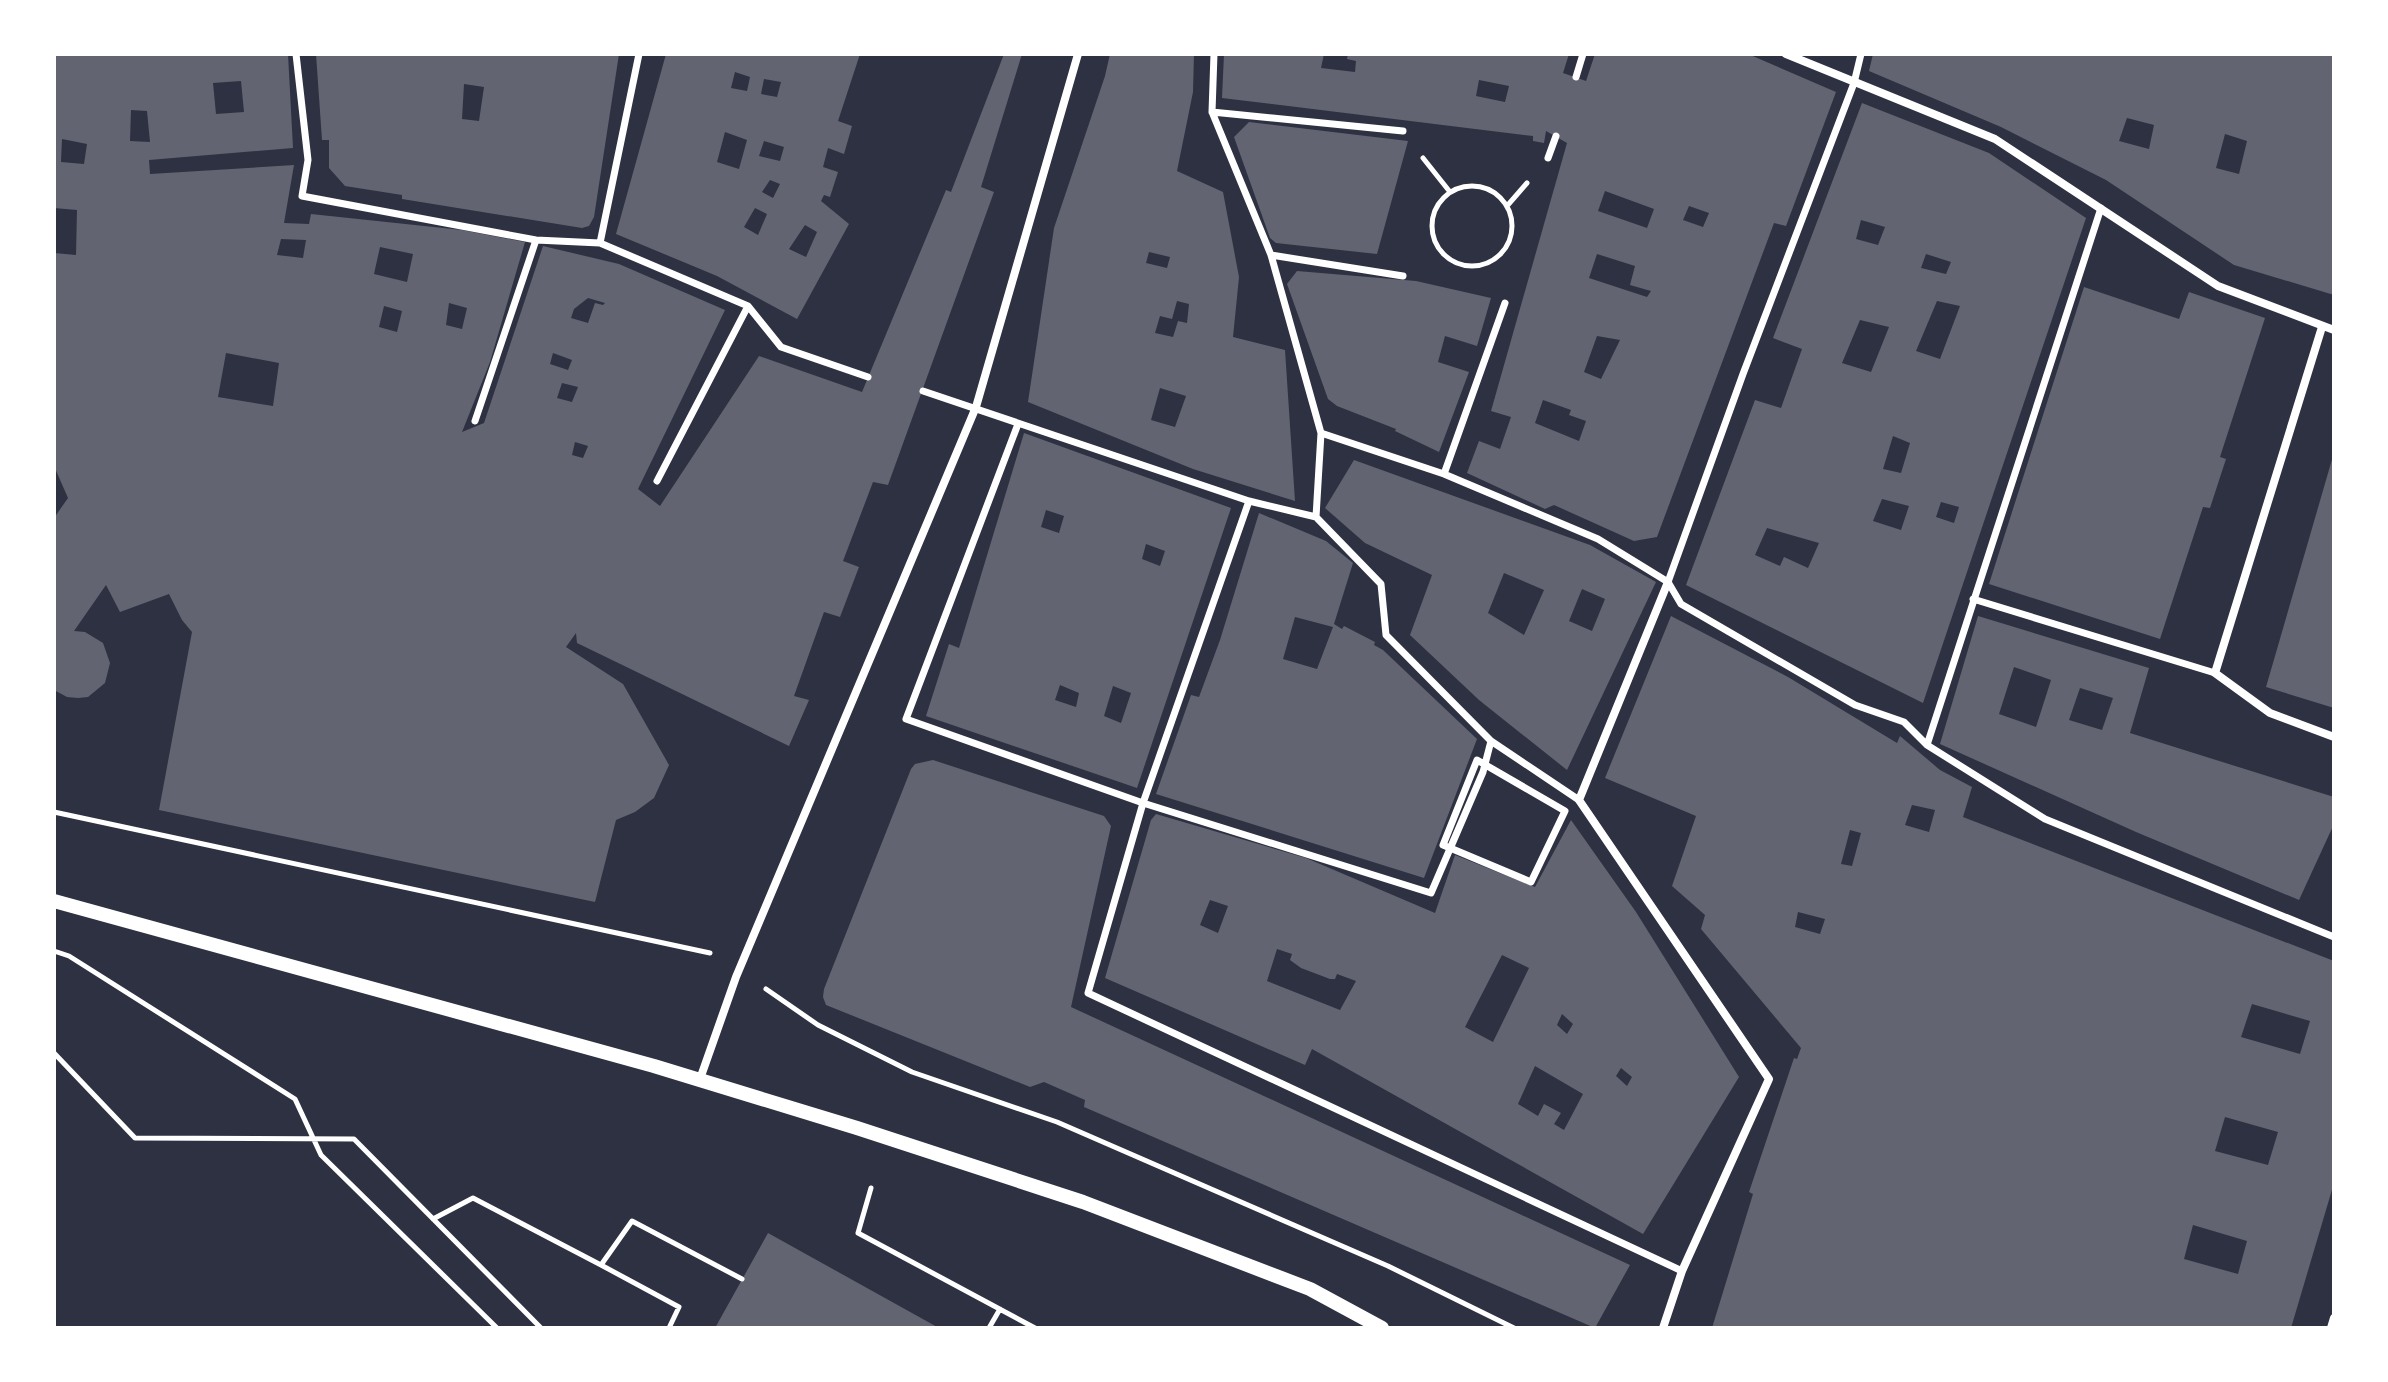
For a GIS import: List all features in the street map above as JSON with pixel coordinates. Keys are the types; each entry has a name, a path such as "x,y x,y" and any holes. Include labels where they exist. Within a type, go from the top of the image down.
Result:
{"street":[{"path":"296,54 308,160 302,196 536,240 600,243 748,306 781,347 868,377"},
{"path":"600,243 639,54"},
{"path":"700,1079 736,977 976,407 1078,54"},
{"path":"1214,54 1212,112 1271,255 1321,433 1316,517"},
{"path":"1576,77 1583,54"},
{"path":"1786,54 1995,139 2218,286 2334,330"},
{"path":"1579,800 1668,582 1854,83 1861,54"},
{"path":"1212,112 1403,131"},
{"path":"1548,158 1556,136"},
{"path":"1927,745 2101,208"},
{"path":"475,421 536,240"},
{"path":"1271,255 1403,276"},
{"path":"1444,474 1505,303"},
{"path":"657,481 748,306"},
{"path":"2215,673 2322,327"},
{"path":"923,391 1249,501 1316,517 1381,584 1386,635 1491,741 1579,800 1769,1079 1682,1271 1663,1328"},
{"path":"1018,424 906,719 1143,803 1431,893 1449,848"},
{"path":"1321,433 1444,474 1598,539 1668,582 1681,604 1855,705 1904,722 1927,745 2045,819 2334,937"},
{"path":"1249,501 1143,803 1088,993 1682,1271"},
{"path":"1973,599 2215,673 2270,713 2334,737"},
{"path":"1485,765 1491,741"},
{"path":"1477,760 1565,811 1531,882 1449,848 1443,845 1477,760"},
{"path":"54,901 700,1079 1083,1202 1310,1289 1382,1328"},
{"path":"2331,1328 2334,1318"}],"path":[{"path":"1403,131 1450,192"},
{"path":"1461,187 1487,189 1498,195 1507,206 1512,218 1512,232 1500,255 1488,263 1461,265 1439,250 1433,238 1434,212 1450,192 1461,187"},
{"path":"54,812 712,953"},
{"path":"54,951 69,956 295,1099 321,1155 497,1328"},
{"path":"762,986 818,1025 912,1072 1057,1122 1388,1266 1514,1328"},
{"path":"54,1053 135,1138 354,1139 541,1328"},
{"path":"871,1188 858,1233 1035,1328"},
{"path":"433,1219 473,1198 679,1307 669,1328"},
{"path":"601,1265 632,1221 742,1279"},
{"path":"989,1328 1000,1309"}],"building":[{"path":"54,54 288,54 293,148 149,160 150,174 294,165 284,223 309,224 311,214 462,230 525,242 490,362 462,432 484,423 543,246 619,264 725,310 638,489 660,506 759,356 862,392 946,190 951,192 1004,54 1022,54 981,187 994,192 888,485 873,482 843,561 859,567 840,617 824,612 794,696 809,700 789,746 577,643 576,633 566,647 623,684 669,765 654,798 635,812 616,820 595,902 159,810 192,632 169,594 120,612 106,585 74,631 85,632 103,643 110,663 105,683 88,697 67,697 54,690 54,518 68,498 54,466 54,253 76,255 77,210 54,208","holes":["241,81 244,112 216,114 213,83","131,110 147,111 150,142 130,141","62,139 87,144 84,164 61,162","281,239 306,240 303,258 277,255","380,247 413,254 407,282 374,274","588,298 605,303 595,303 588,323 571,318 574,309","449,303 467,308 462,329 446,325","384,306 402,311 397,332 379,327","226,353 279,363 273,406 218,397","553,353 572,360 568,370 550,364","562,383 578,387 572,402 557,398","575,442 588,446 583,458 572,455"]},
{"path":"316,54 619,54 594,217 589,226 582,228 402,199 402,195 345,186 329,168 329,140 322,140","holes":["464,84 484,87 479,121 462,119"]},
{"path":"666,54 860,54 838,121 852,126 844,154 828,148 823,167 838,172 830,197 824,195 821,201 849,224 797,319 717,276 616,234","holes":["735,72 750,77 747,91 731,88","764,79 781,82 777,97 761,94","725,132 747,140 739,169 717,162","764,141 784,147 780,161 759,156","770,180 780,184 773,198 762,192","755,208 767,214 758,235 744,227","805,225 817,232 806,257 789,249"]},
{"path":"1110,54 1194,54 1193,92 1177,171 1223,192 1239,277 1233,337 1285,350 1295,501 1193,469 1028,402 1054,228","holes":["1149,252 1170,257 1167,268 1146,263","1177,301 1189,304 1187,323 1178,321 1173,337 1155,333 1160,316 1172,319","1160,388 1186,396 1175,427 1151,420"]},
{"path":"1224,54 1324,54 1321,68 1355,72 1356,61 1347,59 1348,54 1569,54 1563,73 1586,81 1595,54 1748,54 1836,92 1786,226 1774,223 1657,537 1634,541 1554,505 1545,509 1467,473 1479,441 1500,449 1511,417 1491,411 1567,143 1546,131 1544,143 1533,141 1533,136 1222,98","holes":["1479,80 1509,86 1505,102 1476,96","1605,191 1654,209 1647,228 1598,211","1689,206 1709,213 1703,227 1683,220","1597,254 1635,266 1630,285 1651,291 1647,297 1589,278","1597,336 1620,340 1601,379 1584,372","1543,400 1571,410 1569,415 1586,421 1579,441 1535,423"]},
{"path":"1873,54 2334,54 2334,295 2234,265 2106,180 2001,127 1869,71","holes":["2127,118 2154,125 2149,149 2119,141","2225,134 2247,141 2239,174 2216,168"]},
{"path":"1862,103 1989,153 2086,218 1923,703 1686,585 1755,400 1781,408 1802,349 1773,338","holes":["1861,220 1885,227 1878,245 1856,239","1926,254 1951,262 1946,274 1921,268","1937,301 1960,306 1940,359 1916,351","1860,320 1889,327 1871,372 1842,363","1893,436 1910,443 1901,473 1883,469","1882,499 1909,506 1901,530 1873,521","1941,502 1959,507 1954,523 1936,517","1767,528 1819,543 1808,568 1784,557 1780,566 1755,555"]},
{"path":"1249,122 1408,141 1377,254 1276,243 1270,238 1234,137"},
{"path":"1297,271 1416,281 1491,298 1477,346 1445,336 1438,362 1469,372 1439,452 1396,429 1337,406 1328,399 1287,284"},
{"path":"2084,287 2179,319 2189,292 2265,318 2220,457 2226,459 2210,508 2203,507 2160,639 1989,584"},
{"path":"1024,433 1231,508 1137,788 926,716 949,644 959,648","holes":["1046,510 1064,516 1059,533 1041,527","1146,544 1165,551 1160,566 1142,559","1060,685 1079,693 1076,707 1055,700","1113,686 1131,693 1121,723 1104,716"]},
{"path":"2334,456 2334,708 2266,687"},
{"path":"1354,460 1590,545 1656,582 1567,770 1479,700 1410,635 1432,575 1365,543 1325,508","holes":["1504,573 1544,590 1524,635 1488,613","1582,589 1605,599 1592,631 1569,621"]},
{"path":"1259,513 1326,541 1353,563 1334,624 1375,642 1374,645 1477,739 1424,878 1156,794 1191,695 1199,697","holes":["1295,617 1333,627 1317,669 1283,659"]},
{"path":"1671,616 1788,677 1897,743 1900,736 1940,770 1972,787 1963,817 2334,961 2334,1183 2291,1328 1712,1328 1753,1194 1749,1192 1794,1058 1797,1059 1801,1048 1701,929 1705,915 1672,886 1696,816 1605,778","holes":["1912,805 1935,810 1929,832 1905,825","1850,830 1861,833 1852,866 1841,864","1798,912 1825,919 1820,934 1795,927","2252,1004 2310,1021 2300,1054 2241,1037","2225,1117 2278,1132 2268,1165 2215,1151","2193,1225 2247,1241 2238,1274 2184,1259"]},
{"path":"1978,616 2149,668 2130,733 2334,797 2334,824 2299,900 2136,832 1940,744","holes":["2014,667 2051,680 2036,727 1999,714","2080,688 2113,698 2102,730 2069,720"]},
{"path":"933,760 1104,816 1111,826 1071,1007 1630,1265 1595,1328 1084,1107 1085,1100 1044,1082 1030,1087 826,1005 824,989 911,769 915,764"},
{"path":"1156,814 1306,858 1435,913 1455,855 1535,887 1571,820 1636,912 1739,1077 1643,1234 1312,1049 1305,1065 1105,978 1151,820","holes":["1210,900 1228,906 1218,933 1200,925","1277,949 1292,954 1290,960 1301,968 1330,979 1335,979 1337,974 1356,981 1340,1010 1267,981","1502,955 1529,968 1493,1042 1465,1027","1562,1014 1573,1024 1567,1034 1557,1025","1535,1066 1583,1094 1564,1130 1554,1124 1561,1113 1544,1104 1538,1116 1518,1104","1621,1068 1632,1077 1627,1086 1616,1076"]},
{"path":"768,1233 939,1328 715,1328"}]}
